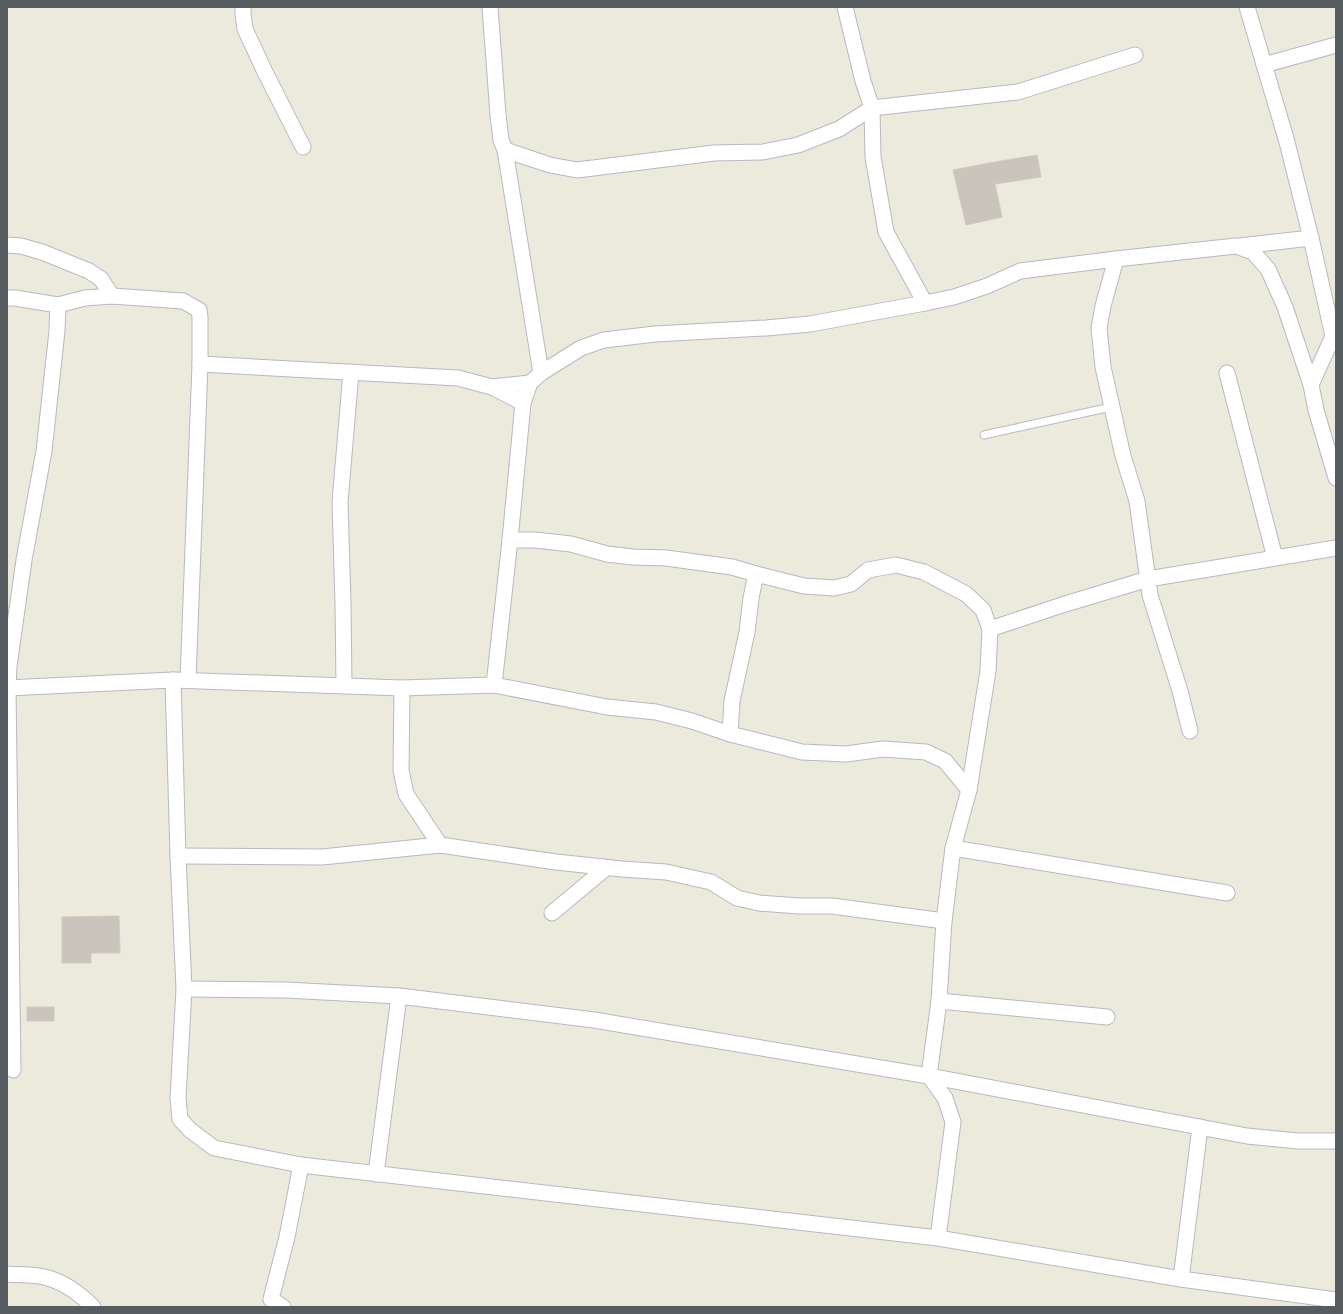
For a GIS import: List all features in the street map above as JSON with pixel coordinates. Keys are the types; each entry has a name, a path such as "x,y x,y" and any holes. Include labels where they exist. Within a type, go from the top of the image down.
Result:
{"street":[{"path":"243,7 245,29 303,147"},
{"path":"490,7 498,115 505,150 536,378 523,403 494,685"},
{"path":"845,7 863,81 872,108 872,157 886,232 925,303"},
{"path":"1247,7 1287,142 1334,340 1311,385"},
{"path":"1264,65 1336,45"},
{"path":"505,150 550,165 577,170 714,153 763,152 798,145 839,129 872,108 1018,92 1135,55"},
{"path":"492,387 536,378 581,348 604,340 654,334 810,324 954,297 987,286 1020,271 1311,238"},
{"path":"7,245 21,246 42,252 89,271 101,279 112,296"},
{"path":"1236,246 1253,252 1268,269 1285,307 1311,385 1316,410 1336,478"},
{"path":"1116,259 1103,306 1100,328 1103,367 1123,456 1137,501 1150,595 1180,691 1190,731"},
{"path":"7,298 58,305 85,298 112,296 183,301 199,310 200,364 180,680 178,856 184,989 178,1098 180,1119 190,1130 214,1148 301,1165 938,1238 1181,1279 1336,1300"},
{"path":"13,1070 9,921 8,666 24,560 44,451 57,331 58,305"},
{"path":"200,364 458,378 492,387 523,403"},
{"path":"344,686 340,502 351,372"},
{"path":"1227,373 1275,558"},
{"path":"510,540 535,540 571,544 607,554 633,557 666,558 732,567 804,586 834,588 851,584 868,570 896,565 924,572 966,594 983,610 990,629 988,671 969,790 953,848 944,921 939,1001 929,1076 945,1098 953,1122 938,1238"},
{"path":"990,629 1148,579 1336,548"},
{"path":"730,734 732,701 747,632 751,598 756,574"},
{"path":"7,688 180,680 402,688 494,685 607,707 656,712 692,721 730,734 802,752 846,754 883,749 926,752 945,761 969,790"},
{"path":"402,688 401,770 406,794 440,845"},
{"path":"178,856 322,857 440,845 606,868 666,872 711,882 737,898 759,903 799,906 832,906 944,921"},
{"path":"953,848 1227,893"},
{"path":"552,913 606,868"},
{"path":"184,989 286,990 399,996 594,1020 929,1076 1254,1136 1298,1141 1336,1141"},
{"path":"376,1174 399,996"},
{"path":"939,1001 1107,1017"},
{"path":"1181,1279 1200,1127"},
{"path":"273,1304 301,1165"},
{"path":"7,1274 47,1277 66,1284 80,1294 93,1307"}],"lane":[{"path":"984,435 1111,407"}],"building":[{"path":"1037,155 1041,177 995,184 1002,217 966,225 953,170"},
{"path":"119,916 120,953 91,953 91,963 62,963 62,917"},
{"path":"27,1007 54,1007 54,1021 27,1021"}]}
